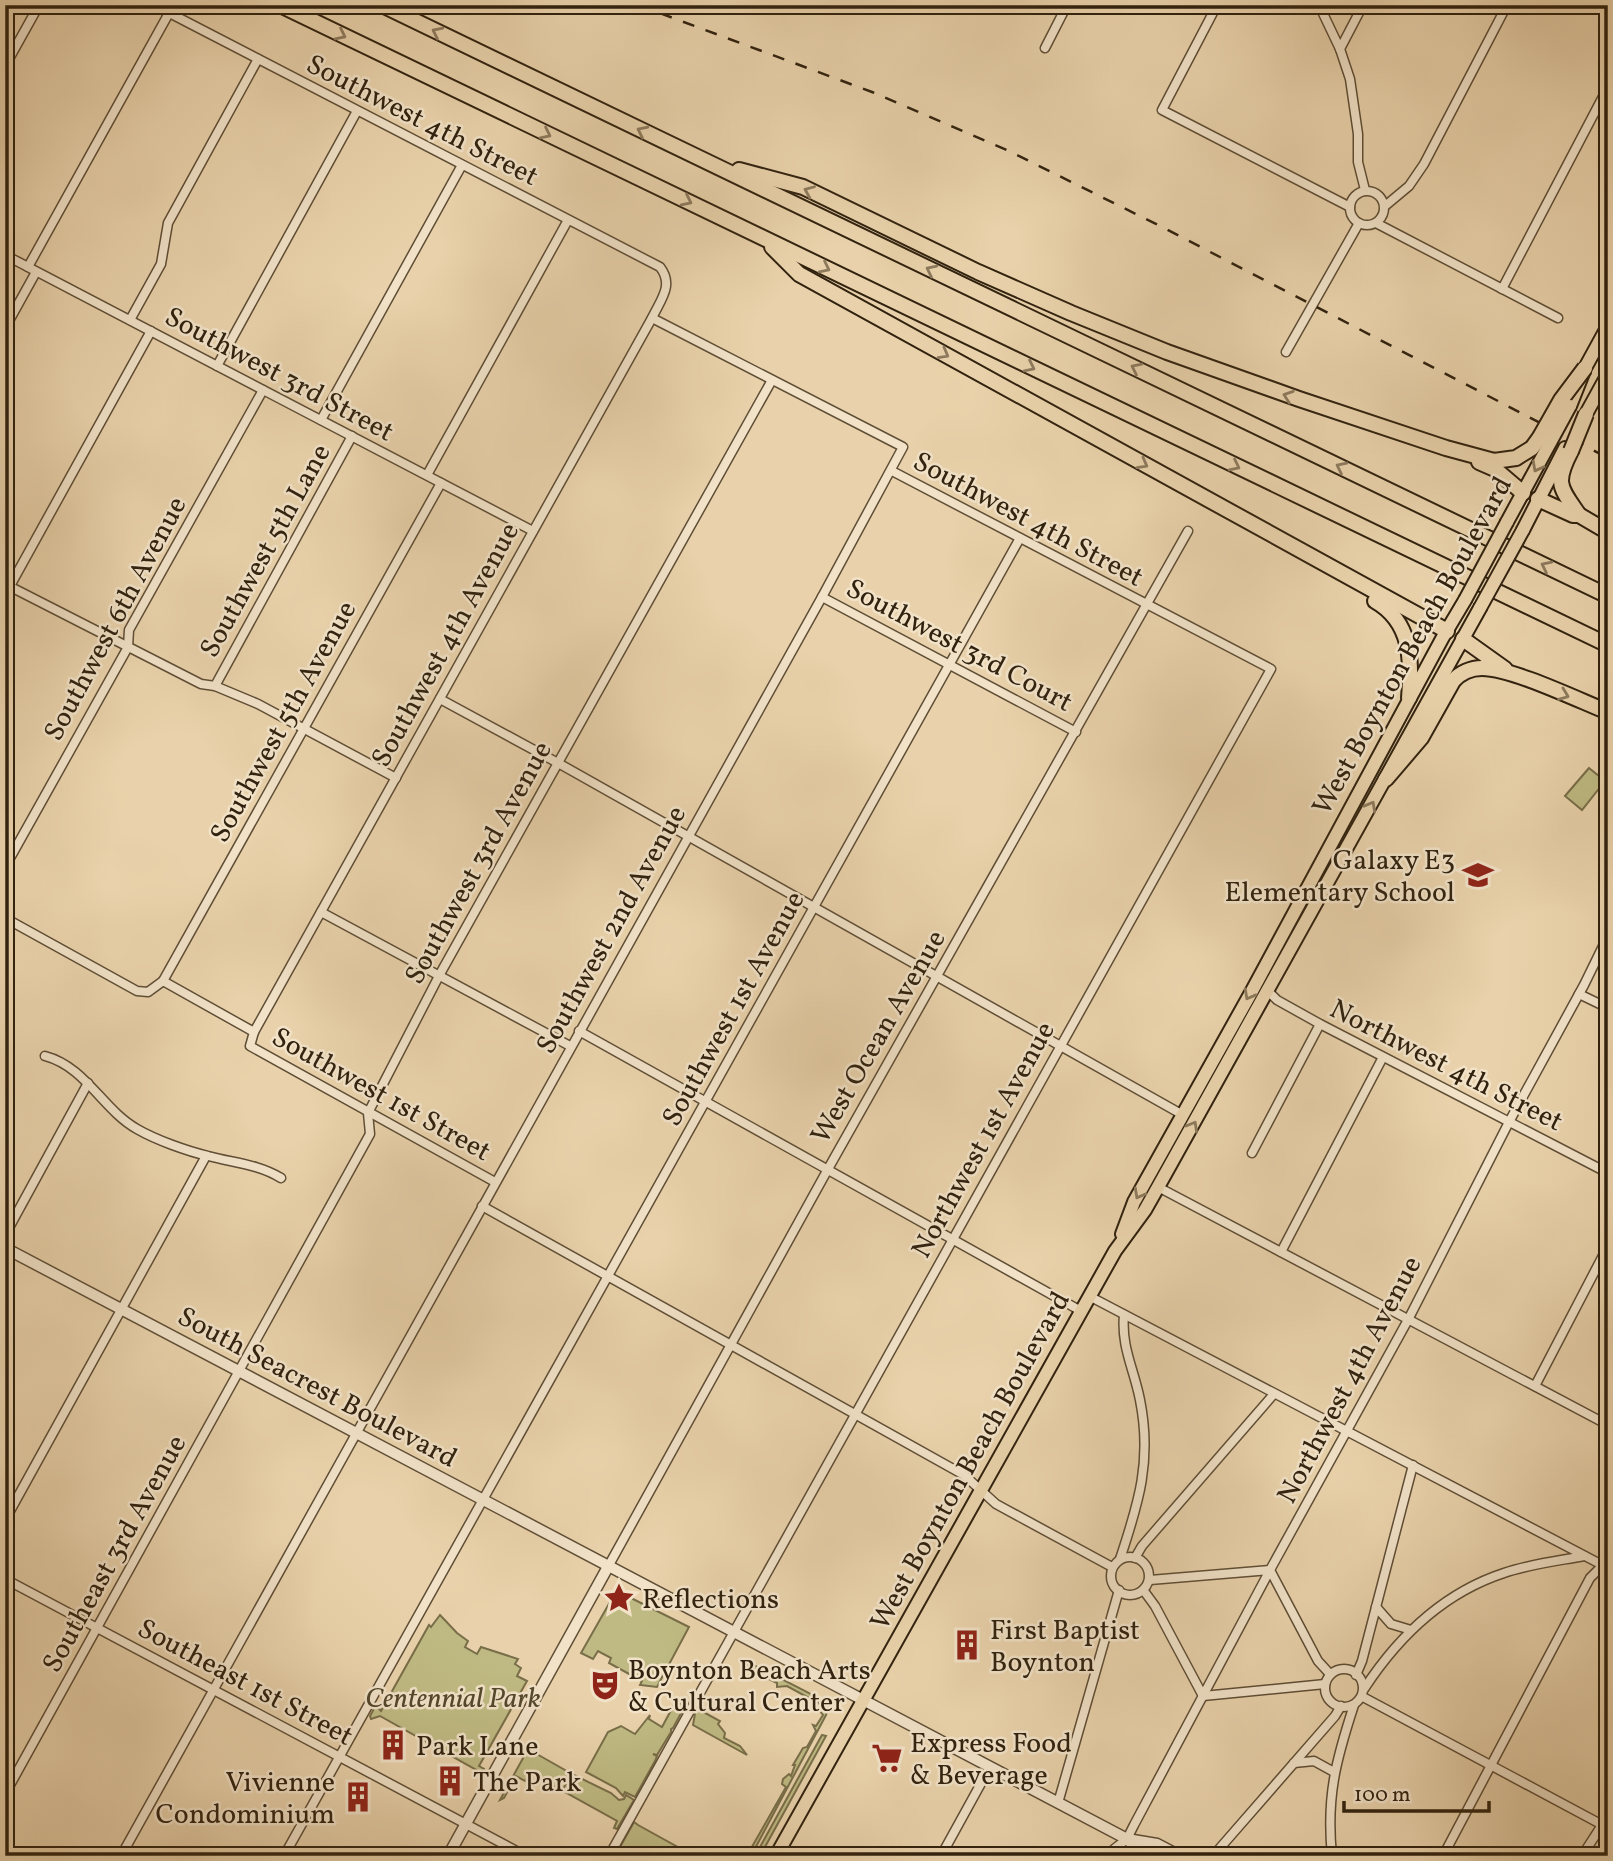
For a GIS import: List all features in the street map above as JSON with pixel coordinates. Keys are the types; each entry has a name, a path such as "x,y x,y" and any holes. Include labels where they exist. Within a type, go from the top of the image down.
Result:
{"highway":[{"path":"280,5 1608,645"},
{"path":"382,5 1608,596"},
{"path":"704,160 803,187 988,276 1167,352 1446,448 1495,469 1514,487 1524,492"},
{"path":"763,239 799,274 1447,631"},
{"path":"1446,448 1501,461 1516,458 1546,439 1561,400 1585,368"},
{"path":"1586,414 1568,449 1561,485 1564,496 1579,515 1608,531"},
{"path":"1538,499 1573,515 1579,515"},
{"path":"1329,567 1384,607 1400,624 1411,658 1409,698"},
{"path":"1463,639 1490,661 1520,677 1608,712"},
{"path":"1386,779 1420,738 1450,685 1460,674 1482,668 1520,677"}],"main road":[{"path":"1585,368 1608,327"},
{"path":"1586,414 1608,374"},
{"name":"West Boynton Beach Boulevard","path":"1118,1246 1133,1202 1524,492 1546,439"},
{"name":"West Boynton Beach Boulevard","path":"776,1856 1089,1296 1118,1246 1145,1210 1269,992 1538,499 1568,449"},
{"path":"1524,492 1538,499"},
{"path":"1447,631 1463,639"},
{"path":"1269,992 1269,976 1296,927 1305,892"}],"street":[{"path":"5,66 39,5"},
{"name":"Southwest 4th Street","path":"154,5 660,267 667,276"},
{"path":"1045,48 1067,5"},
{"path":"1217,5 1163,110 1350,208"},
{"path":"1320,5 1340,49 1355,106 1358,162 1365,190"},
{"path":"1340,49 1363,5"},
{"path":"1385,206 1409,186 1424,164 1507,5"},
{"path":"5,328 32,270 169,13"},
{"path":"130,320 161,264 168,223 258,59"},
{"path":"1502,289 1608,87"},
{"path":"217,366 357,111"},
{"path":"321,420 462,165"},
{"path":"1365,190 1381,196 1385,206 1383,216 1376,223 1365,225 1352,217 1350,208 1353,198 1365,190"},
{"path":"427,475 568,220"},
{"path":"1286,352 1359,223"},
{"path":"1376,223 1558,318"},
{"name":"Southwest 3rd Street","path":"5,256 533,531"},
{"name":"Southwest 4th Avenue","path":"254,1032 652,318 666,289 667,276"},
{"name":"Southwest 4th Street","path":"652,318 902,447"},
{"path":"5,596 8,585 150,331"},
{"name":"Southwest 3rd Avenue","path":"239,1371 370,1134 368,1113 440,974 772,380"},
{"name":"Southwest 6th Avenue","path":"5,867 128,647 129,630 262,390"},
{"name":"Southwest 5th Lane","path":"215,687 352,436"},
{"name":"Southwest 2nd Avenue","path":"121,1856 822,597 902,447"},
{"name":"Southwest 4th Street","path":"891,471 1146,605"},
{"name":"Southwest 5th Avenue","path":"163,981 441,483"},
{"name":"West Ocean Avenue","path":"609,1565 828,1169 1188,531"},
{"name":"Southwest 1st Avenue","path":"284,1856 1020,538"},
{"path":"8,585 201,684 258,704 396,778"},
{"name":"Southwest 3rd Court","path":"822,597 1076,732"},
{"name":"Northwest 1st Avenue","path":"609,1856 1271,669 1146,605"},
{"path":"440,699 1183,1115"},
{"path":"321,912 570,1046"},
{"path":"5,918 137,991 148,992 163,981"},
{"name":"Northwest 4th Avenue","path":"1111,1856 1114,1849 1127,1839 1270,1570 1409,1318 1607,938"},
{"name":"Southwest 1st Street","path":"163,981 254,1032 250,1046 495,1182"},
{"name":"Northwest 4th Street","path":"1269,992 1279,1001 1320,1024 1608,1173"},
{"path":"1579,994 1608,1009"},
{"path":"1252,1153 1320,1024"},
{"path":"579,1031 1082,1311"},
{"path":"45,1056 69,1065 126,1122 139,1130 206,1156 257,1166 281,1178"},
{"path":"1282,1252 1383,1057"},
{"path":"5,1235 88,1083"},
{"path":"5,1520 206,1156"},
{"path":"1158,1187 1608,1424"},
{"name":"Southwest 1st Street","path":"482,1206 856,1413 964,1475 996,1504 1112,1567"},
{"path":"1535,1385 1608,1246"},
{"name":"South Seacrest Boulevard","path":"5,1248 1127,1839"},
{"path":"1089,1296 1605,1567"},
{"path":"1120,1559 1135,1558 1147,1567 1150,1580 1144,1591 1133,1595 1119,1590 1111,1579 1112,1567 1120,1559 1145,1469 1140,1401 1122,1335 1124,1315"},
{"name":"Southeast 3rd Avenue","path":"5,1794 239,1371"},
{"path":"1135,1558 1142,1546 1273,1395"},
{"path":"1356,1675 1362,1661 1413,1465"},
{"path":"1332,1856 1330,1798 1334,1772 1354,1705 1390,1651 1411,1630 1455,1595 1488,1579 1540,1563 1584,1556"},
{"path":"1443,1856 1590,1578 1605,1567 1608,1556"},
{"path":"448,1856 609,1565"},
{"path":"1150,1580 1270,1570 1318,1661 1330,1675"},
{"name":"Southeast 1st Street","path":"5,1579 526,1856"},
{"path":"1058,1803 1119,1590"},
{"path":"1144,1591 1156,1606 1203,1696 1325,1684"},
{"path":"1376,1607 1391,1624 1411,1630"},
{"path":"1354,1705 1341,1706 1327,1697 1325,1684 1330,1675 1345,1670 1356,1675 1363,1683 1363,1693"},
{"path":"1363,1693 1605,1826 1582,1856"},
{"path":"1213,1856 1341,1706"},
{"path":"1294,1763 1314,1761 1334,1772"},
{"path":"941,1856 990,1767"},
{"path":"1127,1839 1145,1856"},
{"path":"1127,1839 1157,1844 1180,1856"}],"green space":[{"path":"1589,768 1605,781 1582,810 1565,796"},
{"path":"629,1597 689,1627 657,1687 640,1685 642,1681 609,1663 611,1658 598,1651 593,1659 581,1653 610,1602 621,1605"},
{"name":"Centennial Park","path":"440,1615 468,1641 465,1647 477,1654 481,1647 518,1659 515,1664 521,1668 517,1676 527,1681 479,1766 484,1769 482,1773 380,1716 371,1719 370,1716 376,1705 381,1711 429,1625 431,1627"},
{"path":"741,1659 814,1696 828,1707 826,1715 751,1856 737,1856 742,1849 749,1852 786,1787 782,1784 783,1779 789,1774 791,1776 793,1765 816,1731 813,1725 816,1726 823,1715 820,1711 822,1705 787,1686 777,1687 777,1683"},
{"path":"676,1701 685,1706 657,1755 653,1754 657,1756 655,1761 635,1797 625,1792 623,1796 616,1788 586,1772 608,1732 621,1726 635,1734 650,1715 649,1719 662,1727"},
{"path":"696,1708 720,1721 718,1724 725,1733 724,1738 740,1746 747,1755 693,1725"},
{"path":"822,1735 826,1736 760,1856 755,1856"},
{"path":"528,1749 572,1774 562,1791 531,1773 525,1781 516,1776 504,1798 500,1800"},
{"path":"574,1775 611,1793 619,1800 626,1795 634,1800 617,1829 614,1828 617,1821 565,1792"},
{"path":"634,1822 638,1825 694,1856 615,1856"}],"railway":[{"path":"638,5 872,92 1009,151 1162,227 1608,458"}],"place":[{"name":"Galaxy E3 Elementary School","path":"1478,875"},
{"name":"Reflections","path":"619,1598"},
{"name":"First Baptist Boynton","path":"967,1645"},
{"name":"Boynton Beach Arts & Cultural Center","path":"605,1685"},
{"name":"Park Lane","path":"393,1745"},
{"name":"Express Food & Beverage","path":"887,1758"},
{"name":"The Park","path":"450,1781"},
{"name":"Vivienne Condominium","path":"358,1797"}]}
